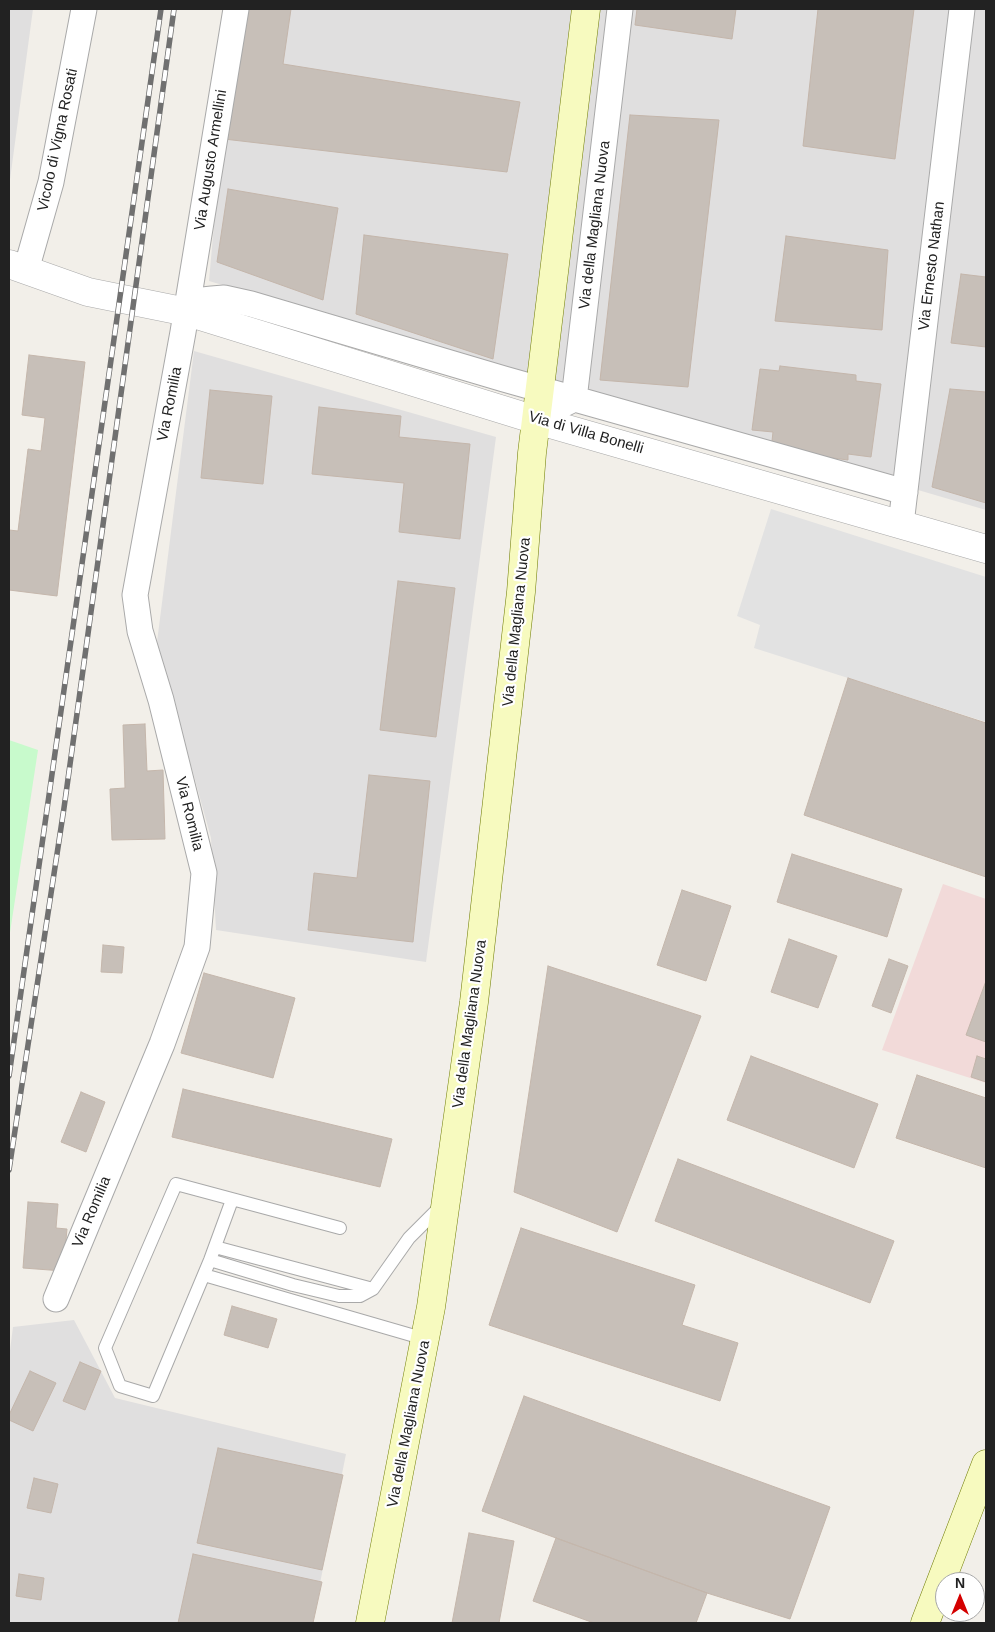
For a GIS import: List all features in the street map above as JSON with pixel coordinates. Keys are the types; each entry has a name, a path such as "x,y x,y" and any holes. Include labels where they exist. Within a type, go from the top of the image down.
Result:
{"main road":[{"name":"Via della Magliana Nuova","path":"370,1623 425,1339 446,1201 489,878 521,592 536,420 586,9"},
{"path":"925,1623 986,1464"}],"street":[{"name":"Vicolo di Vigna Rosati","path":"17,267 52,182 84,9"},
{"name":"Via Augusto Armellini","path":"187,312 236,9"},
{"name":"Via della Magliana Nuova","path":"574,399 620,9"},
{"name":"Via Ernesto Nathan","path":"901,524 962,9"},
{"name":"Via di Villa Bonelli","path":"17,267 94,294 187,312 536,420 986,549"},
{"name":"Via di Villa Bonelli","path":"187,312 203,300 224,298 239,301 574,399 905,492"},
{"name":"Via Romilia","path":"56,1299 162,1044 196,947 204,874 161,700 140,631 135,595 187,312"},
{"path":"536,420 574,399"}],"lane":[{"path":"232,1200 204,1275 152,1396 120,1386 105,1348 176,1184 340,1228"},
{"path":"210,1260 293,1285 354,1298 366,1294 373,1289 409,1238 446,1201"},
{"path":"215,1247 373,1289"},
{"path":"204,1275 425,1339"}],"shaded area":[{"path":"9,9 33,9 9,187"},
{"path":"233,9 986,9 986,510 209,281"},
{"path":"194,351 496,437 426,962 216,930 211,838 157,642"},
{"path":"771,509 986,577 986,722 754,648 760,625 737,616"},
{"path":"943,884 986,899 986,1083 882,1050"},
{"path":"74,1320 115,1398 346,1454 312,1623 9,1623 9,1358 13,1327"}],"green space":[{"path":"9,740 38,750 9,939"}],"building":[{"path":"244,9 291,9 283,64 520,102 507,172 224,139 240,63 236,57"},
{"path":"637,9 736,9 732,39 635,25"},
{"path":"818,9 914,9 895,159 803,146"},
{"path":"630,115 719,120 688,387 600,380"},
{"path":"228,189 338,208 323,300 217,262"},
{"path":"364,235 508,254 493,359 356,314"},
{"path":"786,236 888,250 882,330 775,321"},
{"path":"961,274 986,277 986,347 951,343"},
{"path":"29,355 85,362 57,596 9,590 9,530 18,531 28,449 41,451 45,418 22,415"},
{"path":"780,366 856,375 856,381 881,384 871,457 848,454 848,460 771,450 773,432 752,430 760,369 779,371"},
{"path":"950,389 986,392 986,503 932,487"},
{"path":"210,390 272,396 263,484 201,478"},
{"path":"319,407 401,416 399,437 470,444 460,539 399,532 404,483 312,474"},
{"path":"398,581 455,588 436,737 380,730"},
{"path":"848,678 986,723 986,877 804,815"},
{"path":"145,724 147,771 163,770 165,839 112,840 110,789 125,788 123,725"},
{"path":"369,775 430,781 413,942 308,930 314,873 357,878"},
{"path":"792,854 902,889 887,937 777,902"},
{"path":"682,890 731,906 706,981 657,965"},
{"path":"789,939 837,956 818,1008 771,992"},
{"path":"103,945 124,947 122,973 101,972"},
{"path":"889,959 908,966 891,1013 872,1006"},
{"path":"548,966 701,1016 617,1232 514,1192"},
{"path":"204,973 295,998 273,1078 181,1053"},
{"path":"986,981 986,1042 966,1035"},
{"path":"751,1056 878,1104 854,1168 727,1120"},
{"path":"977,1056 986,1059 986,1082 971,1077"},
{"path":"917,1075 986,1098 986,1168 896,1138"},
{"path":"183,1089 392,1139 380,1187 172,1137"},
{"path":"81,1092 105,1102 86,1152 61,1142"},
{"path":"678,1159 894,1241 870,1303 655,1221"},
{"path":"28,1202 58,1204 56,1228 67,1229 63,1271 23,1268"},
{"path":"521,1228 695,1285 682,1325 738,1343 720,1401 489,1325"},
{"path":"232,1306 277,1319 268,1348 224,1335"},
{"path":"80,1362 101,1371 85,1410 63,1401"},
{"path":"30,1371 56,1383 33,1431 9,1420 9,1415"},
{"path":"524,1396 830,1507 790,1619 707,1593 482,1511"},
{"path":"218,1448 343,1475 322,1570 197,1543"},
{"path":"34,1478 58,1484 51,1513 27,1508"},
{"path":"469,1533 514,1541 499,1623 452,1623"},
{"path":"556,1538 707,1593 696,1623 594,1623 533,1601"},
{"path":"193,1554 322,1582 313,1623 178,1623"},
{"path":"19,1574 44,1578 41,1600 16,1596"}],"railway":[{"path":"9,1076 161,9"},
{"path":"9,1170 64,808 174,9"}]}
